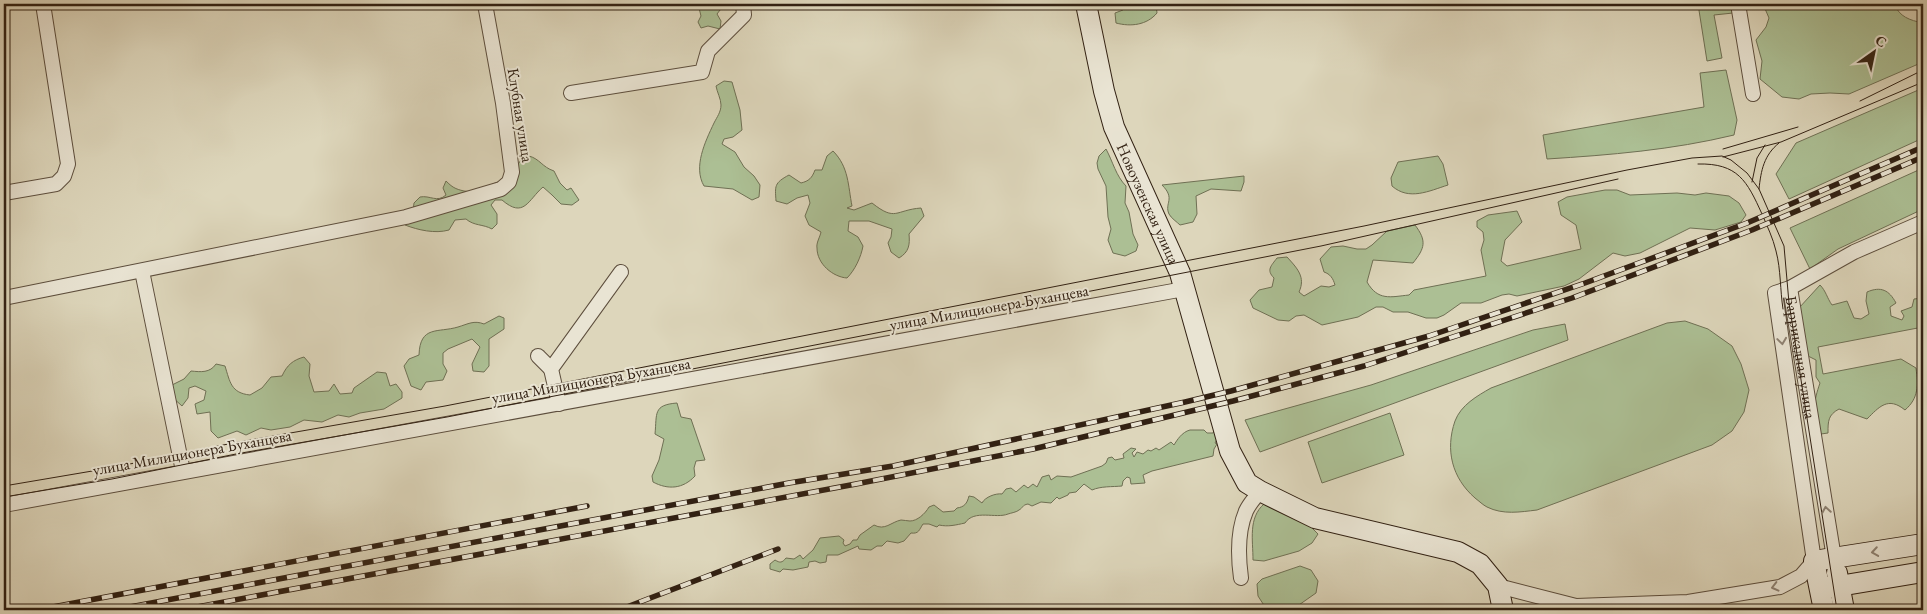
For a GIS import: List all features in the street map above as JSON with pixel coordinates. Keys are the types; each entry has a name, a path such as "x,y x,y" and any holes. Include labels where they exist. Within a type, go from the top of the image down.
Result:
{"street":[{"path":"4,193 56,184 64,176 68,164 43,4"},
{"name":"Клубная улица","path":"142,271 406,218 501,189 509,182 512,172 503,103 485,4"},
{"name":"Новоузенская улица","path":"1086,4 1104,91 1114,128 1180,273 1230,452 1247,483 1260,492 1315,518 1458,552 1480,564 1498,586"},
{"path":"1738,4 1753,94"},
{"path":"571,93 702,72 708,51 744,9"},
{"path":"1790,288 1854,252 1923,222"},
{"path":"4,298 142,271 183,472"},
{"path":"551,368 621,272"},
{"name":"Баррикадная улица","path":"1824,610 1830,587 1834,558 1790,288 1775,293 1814,561 1830,587 1844,610"},
{"name":"улица Милиционера Буханцева","path":"4,505 1184,289"},
{"path":"538,356 551,368 559,404"},
{"path":"1242,578 1239,563 1239,536 1246,510 1260,492"},
{"path":"1503,610 1498,586 1576,606 1688,602 1780,588 1801,576 1814,561 1923,544"},
{"path":"1830,587 1923,572"}],"green space":[{"path":"698,4 726,4 717,14 721,21 720,29 708,26 701,28 698,22 701,16"},
{"path":"1129,4 1156,4 1157,13 1148,20 1138,24 1116,23 1115,13 1123,10"},
{"path":"1698,4 1731,4 1733,13 1714,15 1722,58 1707,61"},
{"path":"1763,4 1894,4 1905,17 1923,23 1923,62 1849,94 1811,94 1799,99 1782,97 1760,79 1762,61 1756,40 1766,27 1769,18"},
{"path":"1726,70 1737,120 1734,135 1687,145 1641,151 1547,159 1543,135 1704,107 1700,73"},
{"path":"724,81 732,82 740,110 742,130 733,137 724,139 722,144 735,152 744,167 760,185 759,197 752,200 733,189 704,186 701,179 701,154 721,108 716,86"},
{"path":"1923,88 1923,138 1789,199 1776,174 1796,143"},
{"path":"1106,149 1117,173 1126,186 1125,203 1129,212 1133,234 1138,245 1136,251 1125,256 1113,253 1108,240 1111,229 1108,217 1106,186 1097,163 1099,156"},
{"path":"833,151 842,164 847,177 852,206 847,208 854,210 872,203 886,212 896,213 921,208 924,216 909,234 908,248 899,258 891,252 888,243 892,229 869,221 849,221 848,231 858,237 863,246 853,271 847,278 831,272 820,259 817,246 821,232 809,225 805,216 810,203 808,195 797,198 787,204 776,201 776,185 781,180 789,175 801,183 806,181 815,170 822,170 827,156"},
{"path":"529,156 554,171 560,183 567,190 571,188 579,200 572,205 561,204 543,187 521,208 516,208 502,200 495,200 491,205 497,214 497,224 492,229 472,223 466,219 455,220 449,230 438,232 405,225 406,216 413,211 414,203 420,197 436,199 446,195 443,188 446,181 464,191 481,190 507,180 521,160"},
{"path":"1438,156 1443,164 1448,185 1412,194 1399,191 1392,186 1391,178 1398,162"},
{"path":"1923,168 1923,209 1838,249 1810,269 1790,228"},
{"path":"1244,176 1241,191 1211,189 1196,196 1197,214 1193,222 1180,225 1169,214 1169,197 1162,185"},
{"path":"1605,190 1617,190 1630,195 1677,193 1695,195 1706,193 1729,196 1739,203 1746,215 1741,222 1715,230 1690,228 1640,253 1625,256 1613,253 1579,279 1564,286 1517,296 1502,295 1481,303 1461,303 1437,318 1426,318 1408,312 1393,312 1383,307 1376,307 1358,317 1322,325 1304,315 1296,316 1289,321 1278,320 1253,308 1250,300 1259,290 1272,287 1274,278 1270,270 1277,258 1287,257 1297,269 1301,277 1299,292 1304,296 1321,286 1329,287 1335,285 1331,277 1324,272 1320,259 1331,247 1343,246 1366,249 1387,231 1415,225 1423,240 1423,244 1420,253 1413,263 1373,260 1367,282 1380,295 1390,297 1409,295 1414,290 1486,276 1481,250 1484,240 1483,232 1477,227 1477,221 1488,215 1517,211 1522,222 1505,240 1501,261 1507,266 1581,249 1576,225 1561,215 1558,202 1567,197"},
{"path":"1820,285 1832,305 1847,301 1854,318 1861,319 1869,314 1866,301 1867,292 1872,290 1884,290 1890,295 1896,303 1890,307 1891,316 1902,320 1904,316 1901,311 1912,307 1914,299 1923,298 1923,327 1818,347 1823,374 1901,359 1916,368 1917,391 1913,401 1905,410 1894,404 1884,405 1867,419 1839,409 1829,419 1828,433 1821,434 1814,416 1816,396 1820,383 1816,377 1816,360 1806,355 1802,346 1804,333 1799,308"},
{"path":"499,316 504,318 504,329 489,339 489,366 484,372 473,371 472,364 480,347 472,339 443,353 443,364 447,371 443,380 426,382 421,390 411,386 404,366 409,359 419,355 420,345 427,335 431,332 471,323 484,324"},
{"path":"1685,321 1708,329 1732,346 1741,364 1749,390 1744,412 1732,431 1712,445 1537,510 1512,512 1493,510 1475,498 1461,482 1451,453 1452,432 1461,410 1480,394 1491,388 1667,323"},
{"path":"1565,324 1568,340 1260,452 1245,420 1371,385 1533,330"},
{"path":"304,357 310,364 309,376 314,392 329,391 334,384 340,394 352,393 354,388 377,372 386,373 390,386 396,384 402,392 402,398 384,409 349,417 338,415 322,422 304,420 290,427 271,430 261,428 246,435 237,431 218,438 211,431 210,412 197,414 195,404 204,400 206,391 195,386 189,388 188,398 182,406 172,397 168,387 184,379 191,371 202,372 214,367 216,364 225,366 230,382 235,389 250,395 262,388 271,377 282,376 291,364"},
{"path":"677,403 681,417 691,419 705,460 696,461 694,468 695,476 685,484 670,487 653,482 652,476 659,460 664,439 655,434 656,421 660,408"},
{"path":"1390,413 1404,455 1322,483 1308,442"},
{"path":"1190,430 1204,430 1207,433 1213,433 1214,431 1217,439 1215,443 1217,444 1213,456 1152,471 1143,475 1145,483 1131,484 1130,478 1127,477 1123,481 1122,486 1103,487 1092,490 1084,484 1076,492 1069,493 1059,499 1057,497 1051,503 1041,502 1032,506 1026,504 1017,511 1003,515 974,516 965,523 955,525 939,525 937,527 923,524 920,530 911,533 904,541 898,543 887,541 882,546 877,546 871,550 859,549 858,546 838,555 827,555 826,562 809,562 808,567 793,570 783,569 780,572 770,569 770,564 775,560 781,562 786,558 794,559 800,555 803,559 813,550 820,538 839,536 844,540 845,546 853,540 857,540 860,535 874,525 881,527 901,520 915,520 923,515 929,507 934,505 943,512 954,511 965,505 969,496 982,503 991,496 1002,494 1006,489 1011,488 1016,492 1024,485 1028,488 1033,484 1037,487 1042,477 1049,475 1051,480 1057,476 1071,477 1102,466 1108,458 1112,457 1115,460 1124,458 1123,454 1131,448 1136,449 1132,453 1134,457 1137,452 1143,454 1148,450 1151,451 1156,448 1159,450 1171,442 1174,445 1182,434"},
{"path":"1264,504 1306,522 1318,534 1312,543 1299,551 1264,561 1253,560 1253,523"},
{"path":"1300,566 1311,570 1318,581 1316,593 1289,610 1267,610 1258,596 1257,584 1262,579"}],"tram line":[{"path":"1860,101 1923,70"},
{"path":"1723,157 1781,142 1923,82"},
{"path":"1723,149 1798,127"},
{"path":"1759,189 1764,163 1779,143"},
{"path":"1752,182 1757,158 1765,145"},
{"path":"4,486 445,406 1364,226 1627,170 1692,158 1722,156 1731,160 1747,173 1759,189 1784,246 1789,303 1837,610"},
{"path":"1698,164 1723,167 1732,171 1746,183 1762,214 1775,246 1779,265 1783,309"},
{"path":"4,497 447,417 1321,246 1618,179"}],"railway":[{"path":"114,610 789,483 893,466 1231,391 1429,336 1585,283 1747,223 1923,147"},
{"path":"181,610 856,484 1033,449 1233,401 1364,366 1572,298 1752,230 1923,157"},
{"path":"37,610 587,506"},
{"path":"619,610 778,549"}]}
